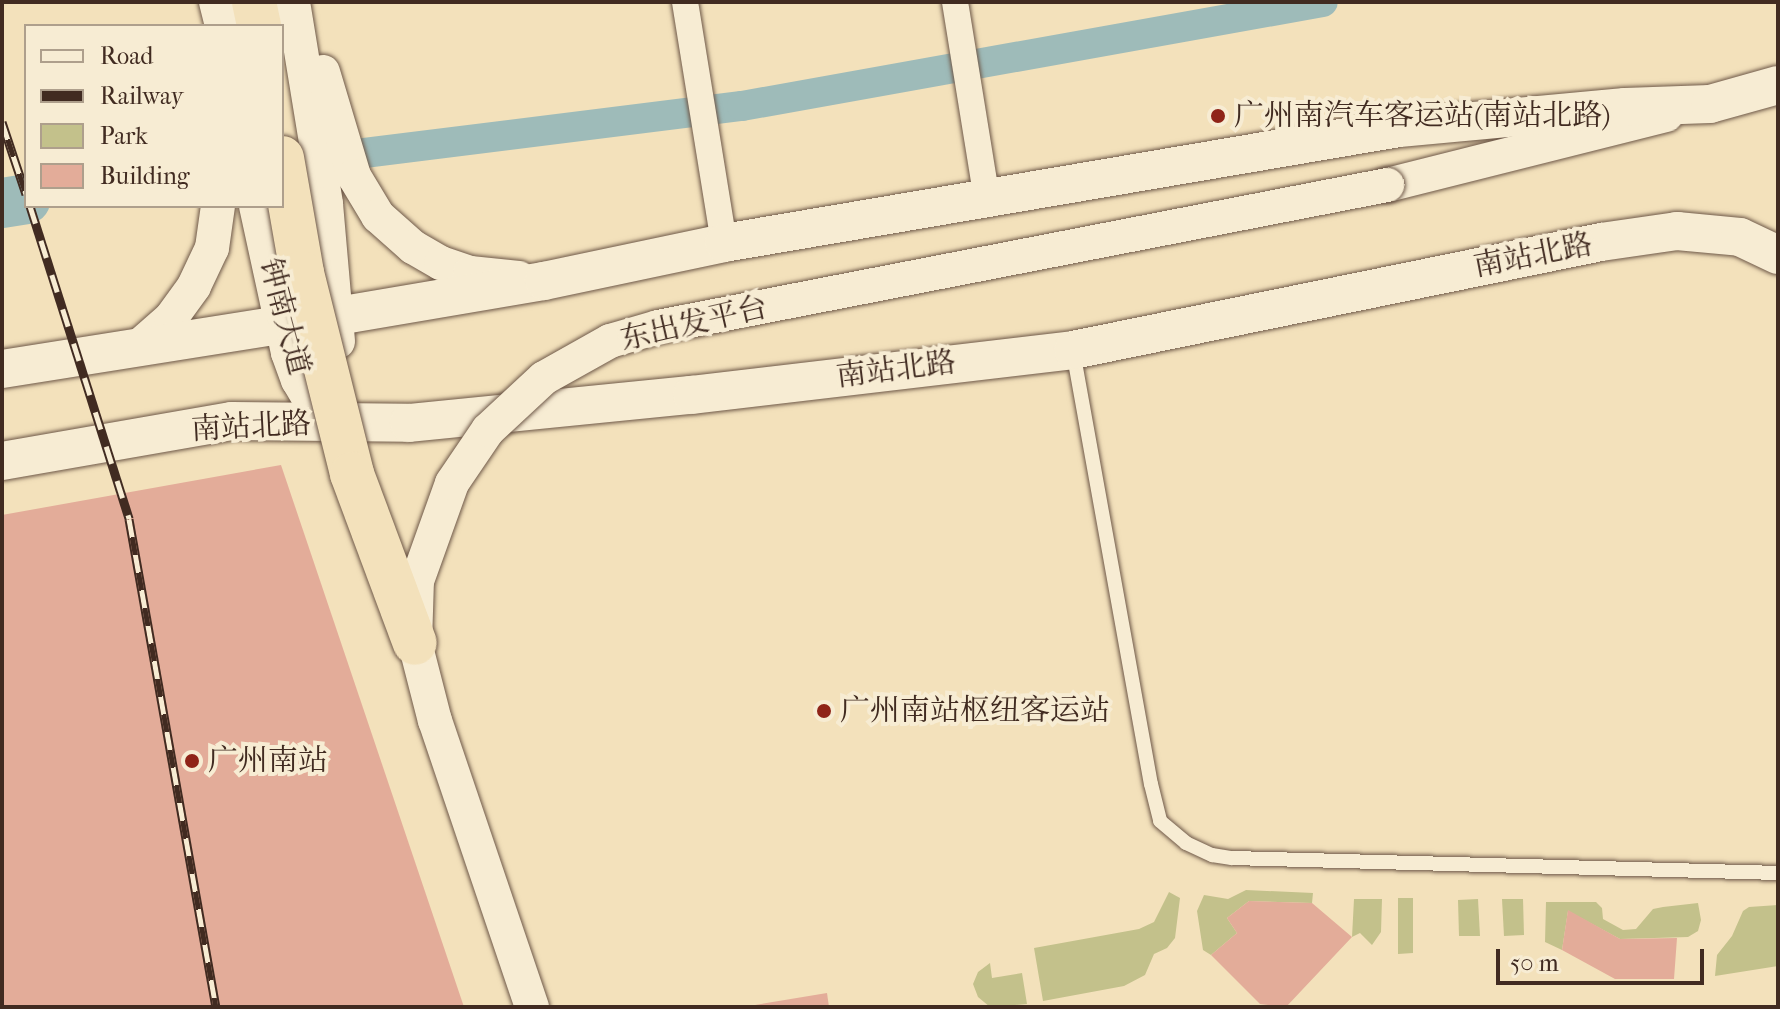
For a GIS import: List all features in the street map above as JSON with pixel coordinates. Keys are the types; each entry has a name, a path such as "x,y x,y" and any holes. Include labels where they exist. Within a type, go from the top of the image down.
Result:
{"highway":[{"path":"254,2 287,20"},
{"path":"284,170 302,273 352,474 415,643"}],"main road":[{"path":"2,369 544,281 724,243 1399,128 1625,107 1710,104 1778,85"},
{"name":"南站北路","path":"2,461 232,421 409,423 692,395 1073,350 1601,242 1677,231 1740,237 1778,255"}],"street":[{"path":"196,2 199,24"},
{"path":"216,2 222,24"},
{"path":"685,2 724,243"},
{"path":"955,4 987,200"},
{"path":"287,20 354,176 378,216 413,247 441,263 470,273 544,281"},
{"path":"320,100 338,348 324,424"},
{"name":"东出发平台","path":"532,1007 435,721 415,643 417,581 452,483 488,430 544,378 610,341 658,327 1387,185 1710,104"},
{"path":"138,347 171,318 194,286 212,248 218,208"},
{"name":"钟南大道","path":"257,211 281,324 298,380 324,424"}],"lane":[{"path":"1073,350 1151,784 1160,821 1186,843 1212,855 1232,858 1778,873"}],"green space":[{"path":"1246,890 1313,893 1312,903 1249,901 1227,918 1237,933 1211,955 1203,950 1197,911 1204,895 1228,899"},
{"path":"1169,892 1180,898 1175,938 1167,948 1154,954 1145,975 1124,986 1043,1001 1034,948 1139,929 1154,922"},
{"path":"1398,898 1413,898 1413,953 1398,954"},
{"path":"1354,899 1382,899 1381,932 1372,945 1360,933 1352,937"},
{"path":"1478,899 1480,936 1459,936 1458,900"},
{"path":"1502,899 1523,899 1524,935 1504,936"},
{"path":"1546,902 1596,902 1602,908 1603,919 1623,930 1636,929 1653,909 1663,907 1698,903 1701,920 1698,931 1688,937 1620,939 1568,911 1562,950 1545,942"},
{"path":"1778,905 1778,966 1715,976 1717,955 1732,936 1743,911 1749,907"},
{"path":"990,963 992,978 1022,973 1027,1004 990,1007 978,997 973,984 978,972"}],"building":[{"name":"广州南站","path":"281,465 464,1007 2,1007 2,515"},
{"path":"1249,901 1312,903 1352,937 1286,1007 1260,1004 1211,955 1237,933 1227,918"},
{"path":"1568,910 1620,939 1677,938 1674,979 1615,979 1562,950"},
{"path":"827,993 829,1007 755,1007 755,1005"}],"waterway":[{"path":"324,158 742,106 1323,2"},
{"path":"2,203 24,199"}],"railway":[{"path":"2,122 24,188"},
{"path":"31,208 129,519 216,1007"}],"place":[{"name":"广州南汽车客运站(南站北路)","path":"1218,116"},
{"name":"广州南站枢纽客运站","path":"824,711"},
{"name":"广州南站","path":"192,761"}]}
